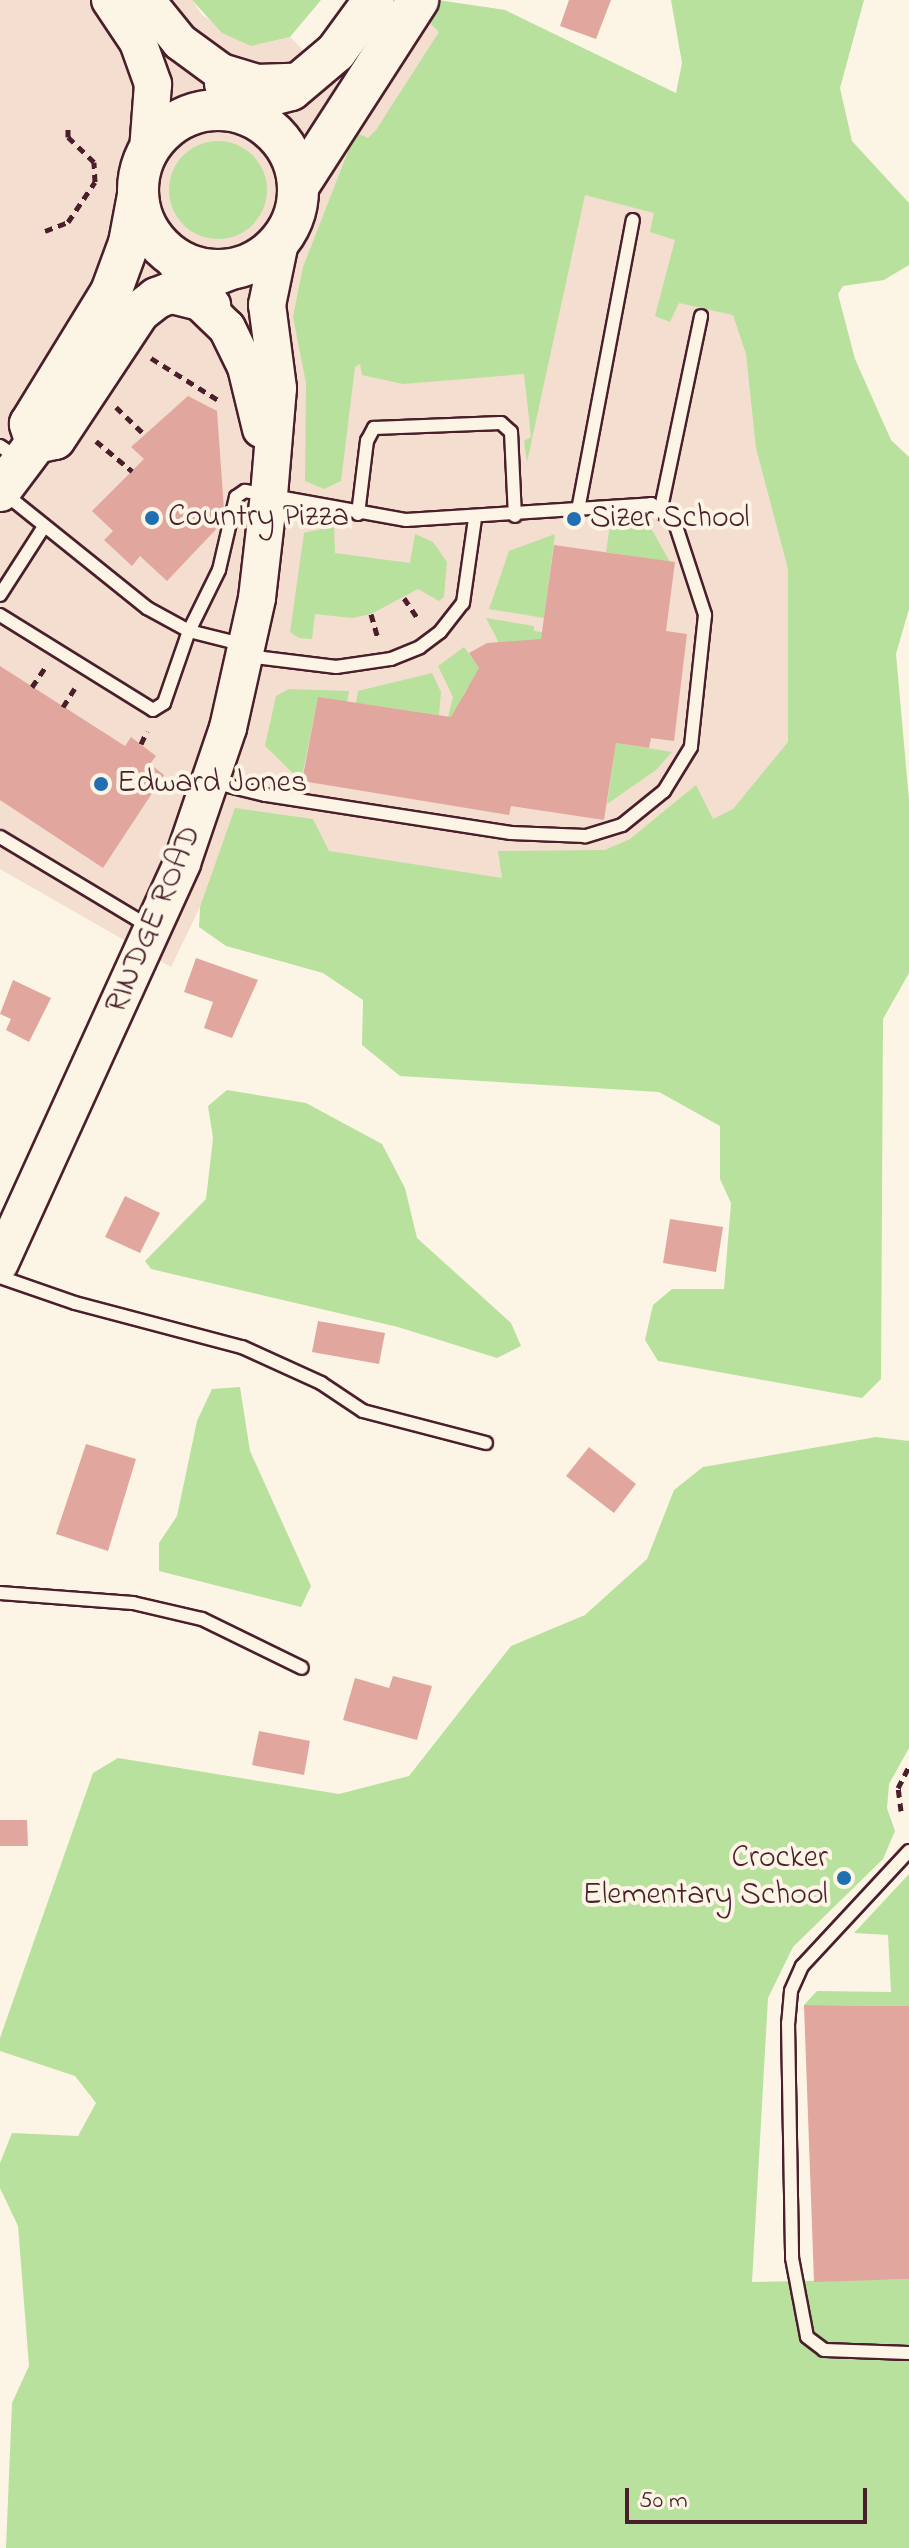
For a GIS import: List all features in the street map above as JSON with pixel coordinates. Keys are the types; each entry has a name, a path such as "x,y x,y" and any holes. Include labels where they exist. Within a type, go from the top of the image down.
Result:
{"main road":[{"path":"12,466 30,424 111,292 129,243 148,150 169,126 243,115 308,77 336,52 374,0"},
{"path":"299,185 418,0"},
{"path":"12,466 55,439 139,312 257,260 280,242 295,215 299,185 291,155 243,115"},
{"path":"138,195 147,226 167,252 196,267 198,287"}],"street":[{"path":"110,0 138,42 153,84 148,150"},
{"path":"146,0 243,115"},
{"path":"180,42 240,79 273,84 308,77"},
{"name":"RINDGE ROAD","path":"0,1263 152,929 212,782 247,651 269,480 278,388 267,305 280,242"},
{"name":"RINDGE ROAD","path":"198,287 227,328 246,367 269,480"}],"lane":[{"path":"578,510 633,220"},
{"path":"661,508 701,316"},
{"path":"358,514 367,441 374,428 501,423 511,432 515,516"},
{"path":"12,466 43,528 147,608 189,631 247,651 336,667 391,659 420,647 440,632 463,603 475,519"},
{"path":"0,615 153,710 164,703 189,631 219,570 236,497 269,480 358,514 475,519 638,504 661,508 675,523 702,593 705,638 699,693 684,764 664,791 622,825 585,836 511,833 265,795 212,782"},
{"path":"0,595 43,528"},
{"path":"0,837 152,929"},
{"path":"0,1277 75,1303 242,1347 321,1383 363,1411 486,1443"},
{"path":"0,1593 133,1603 202,1619 302,1668"},
{"path":"909,1851 802,1966 791,1991 788,2023 792,2258 807,2337 824,2350 909,2353"}],"path":[{"path":"45,231 68,222 95,182 94,162 68,137 68,124"},
{"path":"140,350 218,400"},
{"path":"109,400 144,434"},
{"path":"87,434 132,471"},
{"path":"371,614 378,639"},
{"path":"901,1811 898,1788 909,1766"}],"shaded area":[{"name":"Sizer School","path":"0,0 192,0 202,15 251,46 290,37 351,98 437,0 505,10 814,264 883,1019 200,907 171,967 0,869"}],"green space":[{"path":"192,0 321,0 290,37 251,46 222,33"},
{"path":"437,0 505,10 676,93 682,63 671,0 864,0 840,88 852,141 909,203 909,265 884,280 843,286 838,294 855,359 891,440 909,457 909,609 896,654 909,800 909,973 883,1019 881,1379 862,1398 658,1361 645,1340 653,1305 672,1289 724,1289 731,1203 720,1179 720,1126 659,1092 400,1076 362,1045 363,1000 323,973 226,946 199,927 200,907 235,808 313,819 329,851 502,878 498,851 605,850 630,839 696,785 713,819 733,809 788,742 788,569 756,448 746,354 733,315 679,303 670,322 655,316 675,240 650,232 654,213 585,195 527,462 524,441 531,437 524,374 403,384 362,375 360,364 355,367 341,481 324,489 305,481 306,383 293,317 303,267 349,149 359,134 368,138 376,130 439,32 425,18"},
{"path":"218,141 237,145 253,155 263,171 267,190 263,209 253,225 237,235 218,239 199,235 183,225 173,209 169,190 173,171 183,155 199,145"},
{"path":"610,525 643,525 652,530 670,562 606,552"},
{"path":"334,526 335,553 410,563 415,534 433,542 447,562 444,597 439,601 418,589 371,614 352,618 315,614 312,639 299,638 290,632 304,533"},
{"path":"555,534 544,618 489,609 509,551"},
{"path":"486,618 534,626 534,631 542,632 541,640 499,643"},
{"path":"464,647 482,671 465,691 456,718 448,717 453,697 438,666"},
{"path":"432,673 441,692 439,715 356,703 358,691"},
{"path":"289,689 349,691 347,702 318,698 301,781 265,746 276,696"},
{"path":"616,743 672,752 656,770 607,804"},
{"path":"227,1090 306,1103 382,1144 405,1188 417,1238 511,1323 521,1346 497,1358 398,1327 151,1269 145,1261 206,1199 213,1138 208,1106"},
{"path":"240,1387 250,1451 311,1586 301,1607 159,1571 159,1543 177,1516 197,1421 212,1389"},
{"path":"876,1437 909,1441 909,1748 889,1784 887,1808 895,1831 883,1859 793,1947 768,1998 752,2282 909,2279 909,2548 6,2548 12,2403 29,2366 18,2226 0,2188 0,2163 12,2133 78,2136 96,2103 75,2076 0,2051 0,2038 93,1773 118,1758 339,1794 409,1776 511,1646 585,1615 647,1559 674,1490 703,1467"},
{"path":"909,1874 909,2006 804,2005 817,1991 891,1992 888,1935 854,1933"}],"building":[{"path":"569,0 611,0 596,39 560,26"},
{"path":"188,396 217,411 224,510 221,524 167,581 140,556 132,566 104,540 113,531 92,511 144,459 131,447"},
{"name":"Sizer School","path":"554,545 675,562 666,631 687,634 674,741 651,738 649,748 616,743 604,820 511,806 509,815 302,781 318,697 451,717 479,668 469,653 487,643 541,639"},
{"path":"0,666 125,746 131,737 156,756 150,764 164,775 103,868 0,800"},
{"path":"196,958 258,980 232,1038 204,1028 213,1002 184,992"},
{"path":"13,980 51,998 29,1042 6,1030 11,1019 0,1014"},
{"path":"125,1196 160,1213 140,1253 105,1237"},
{"path":"670,1219 723,1227 716,1272 663,1263"},
{"path":"318,1321 385,1333 379,1364 312,1352"},
{"path":"86,1444 136,1459 108,1551 56,1534"},
{"path":"589,1447 636,1484 614,1513 566,1476"},
{"path":"393,1676 432,1686 417,1740 343,1720 355,1678 389,1688"},
{"path":"259,1731 310,1741 304,1775 252,1765"},
{"path":"0,1820 27,1820 28,1846 0,1846"},
{"path":"804,2005 909,2006 909,2279 814,2282"}],"place":[{"name":"Country Pizza","path":"152,518"},
{"name":"Sizer School","path":"574,519"},
{"name":"Edward Jones","path":"101,784"},
{"name":"Crocker Elementary School","path":"844,1878"}]}
